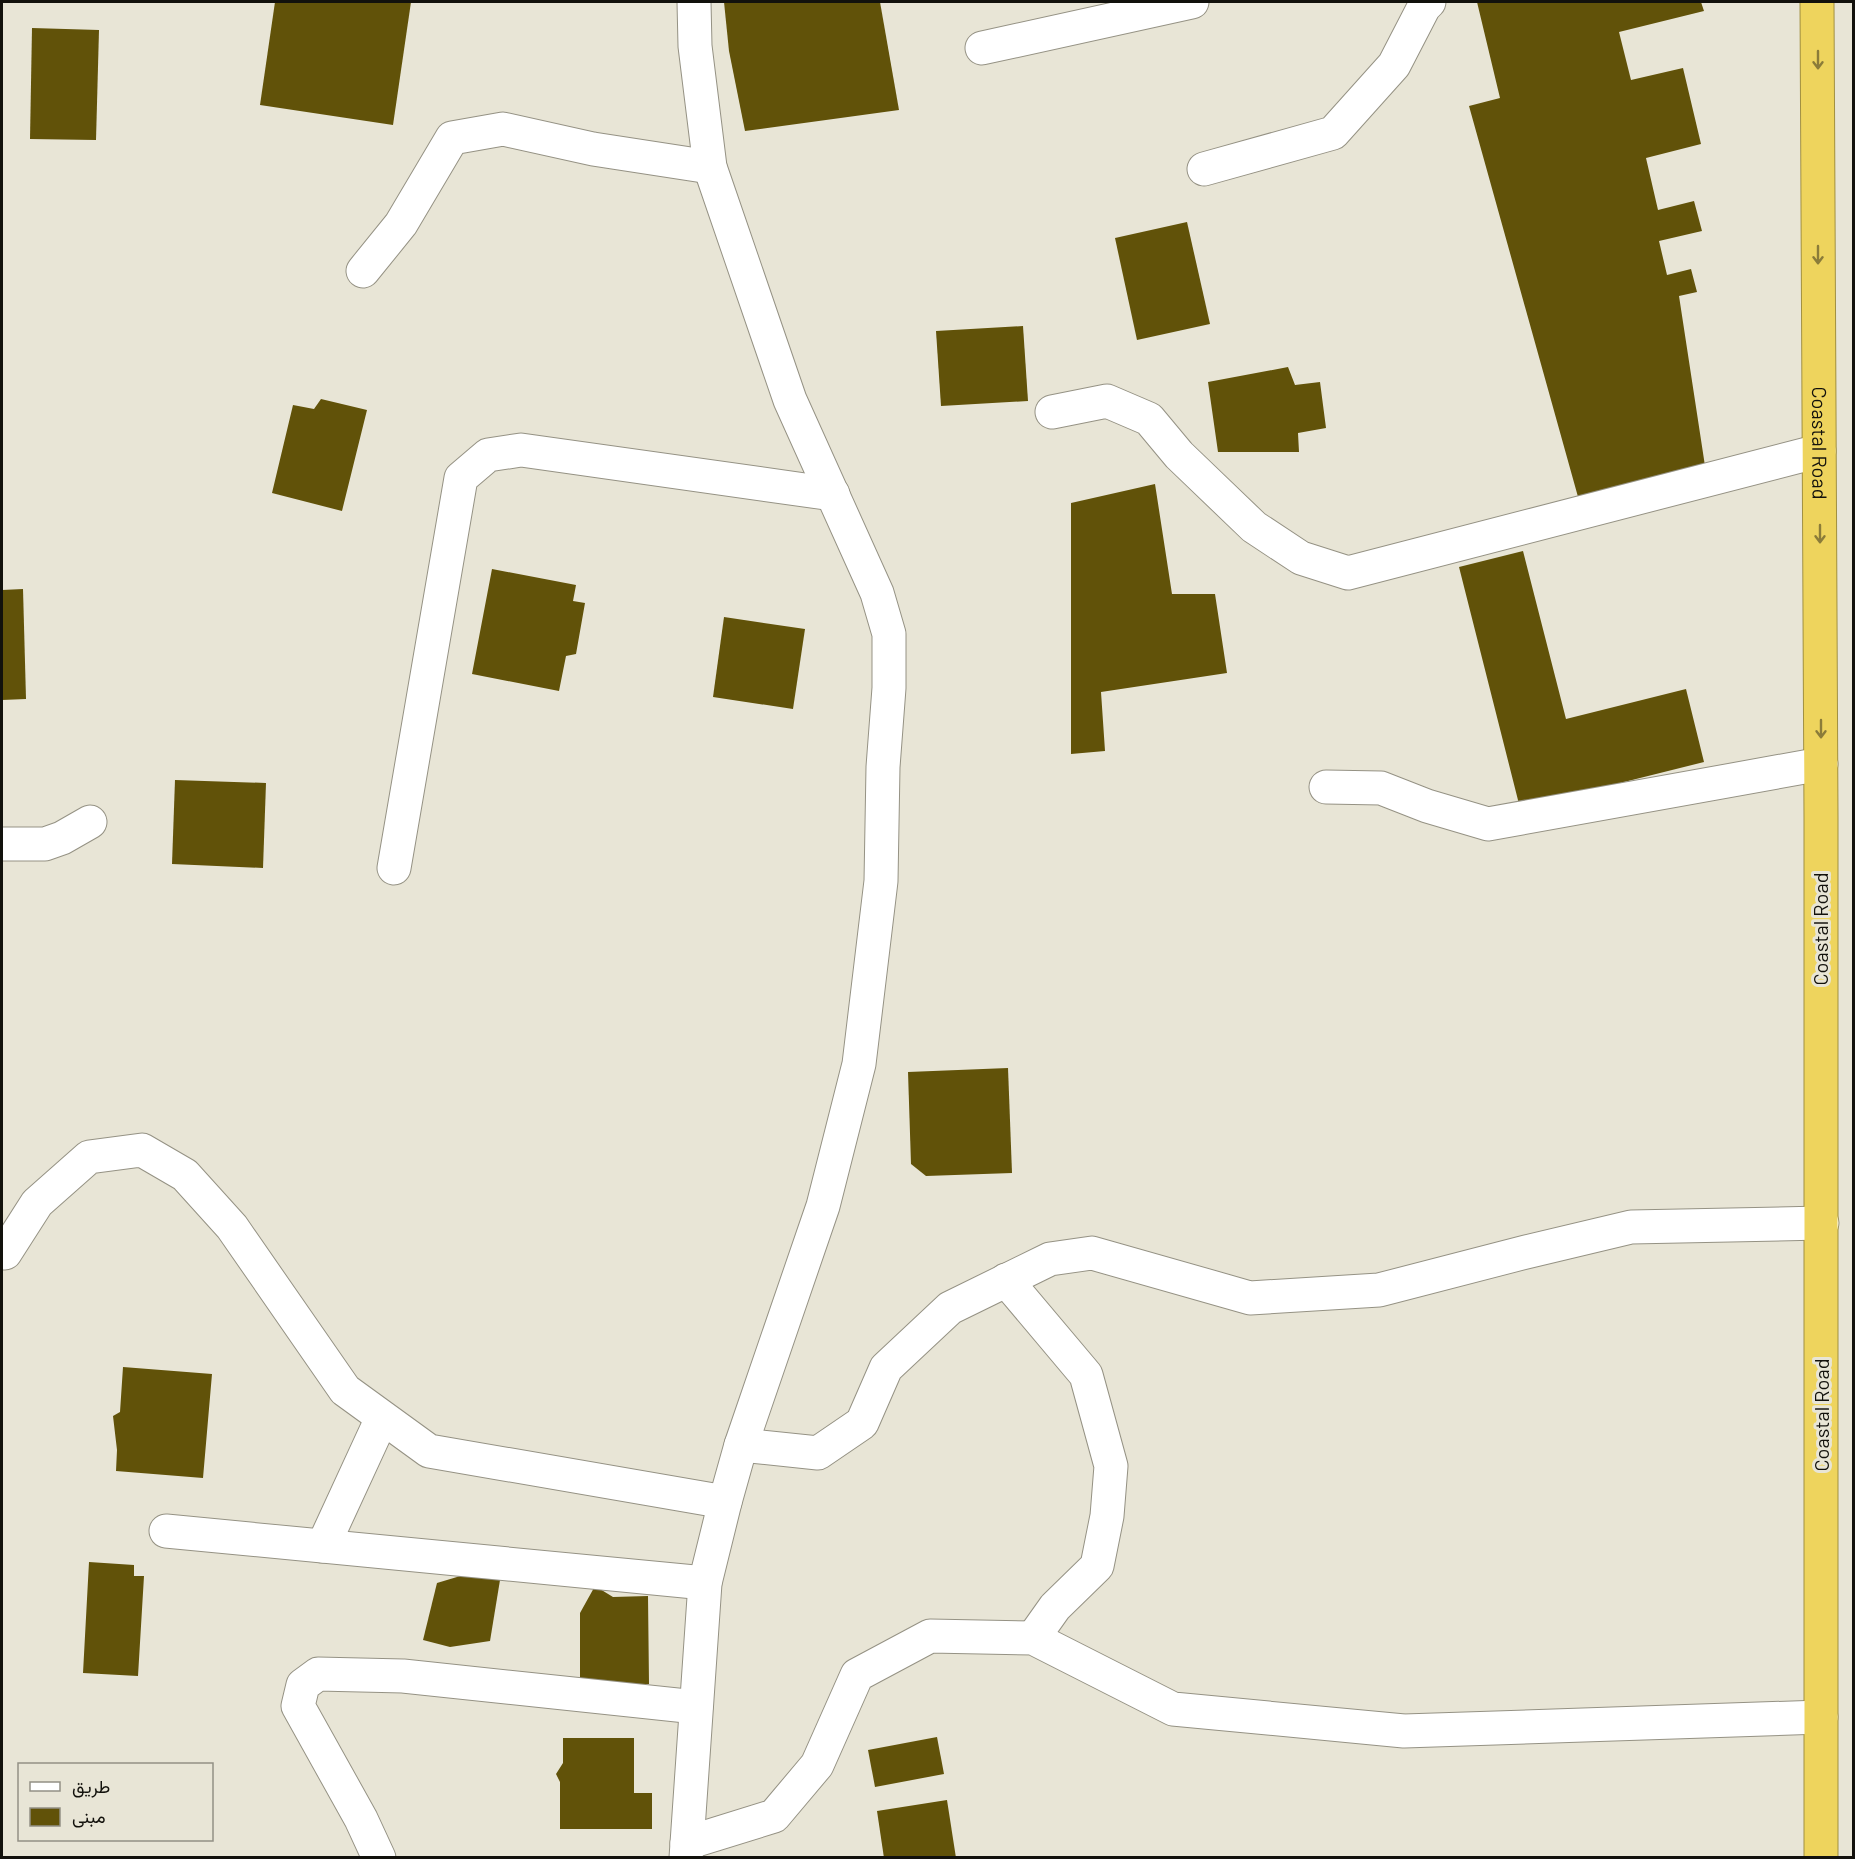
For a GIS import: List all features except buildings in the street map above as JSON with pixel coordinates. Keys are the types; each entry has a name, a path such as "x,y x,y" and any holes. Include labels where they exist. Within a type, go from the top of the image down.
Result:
{"highway":[{"name":"Coastal Road","path":"1817,2 1822,1223 1821,1857"}],"street":[{"path":"694,2 695,46 710,167 790,400 878,593 888,634 889,688 883,767 881,881 859,1064 823,1206 741,1445 705,1582 686,1850 774,1816 817,1765 857,1675 930,1636 1034,1638 1173,1709 1404,1731 1821,1717"},
{"path":"982,48 1192,2"},
{"path":"1204,169 1333,133 1394,65 1429,2"},
{"path":"363,270 401,224 452,138 503,129 593,149 710,167"},
{"path":"1052,412 1107,401 1149,419 1179,455 1254,527 1301,558 1348,573 1819,451"},
{"path":"394,868 461,478 488,455 521,450 834,494"},
{"path":"1326,788 1381,788 1427,806 1488,824 1821,764"},
{"path":"2,844 45,844 62,838 90,822"},
{"path":"5,1253 38,1203 89,1156 142,1150 185,1175 232,1227 345,1390 429,1451 725,1502"},
{"path":"741,1445 818,1453 862,1423 886,1368 950,1308 1050,1258 1092,1253 1250,1298 1379,1290 1631,1227 1822,1223"},
{"path":"1006,1280 1086,1375 1112,1466 1107,1516 1097,1566 1055,1607 1034,1638"},
{"path":"323,1546 382,1418"},
{"path":"166,1532 705,1582"},
{"path":"379,1857 361,1819 298,1706 303,1685 318,1674 404,1676 696,1707"}]}
